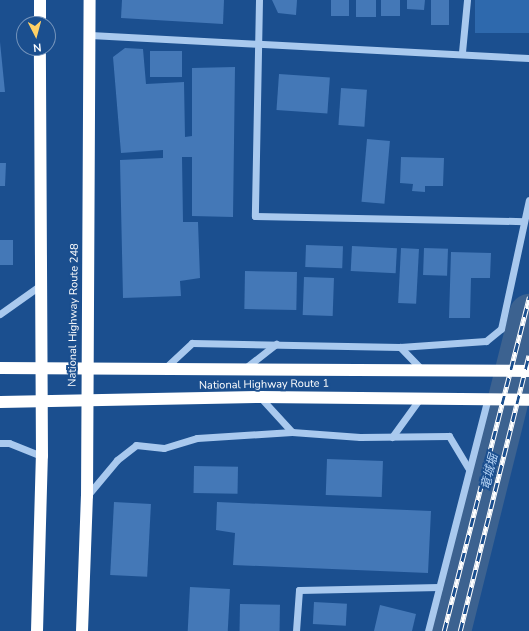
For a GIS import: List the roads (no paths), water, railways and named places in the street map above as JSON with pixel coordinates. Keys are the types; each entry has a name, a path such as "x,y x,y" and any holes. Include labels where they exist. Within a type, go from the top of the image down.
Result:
{"highway":[{"path":"40,0 40,16"},
{"name":"National Highway Route 248","path":"82,631 87,496 85,402 87,368 90,0"},
{"path":"37,631 42,456 40,404 42,284 40,56"},
{"name":"National Highway Route 1","path":"0,368 529,371"},
{"name":"National Highway Route 1","path":"0,402 40,404 260,397 421,397 529,400"}],"street":[{"path":"259,0 256,43 255,216 524,221"},
{"path":"462,52 467,0"},
{"path":"90,34 462,52 529,58"},
{"path":"164,369 192,343 400,346 486,341 501,329 529,200"},
{"path":"0,314 42,284"},
{"path":"243,369 276,344"},
{"path":"400,346 422,370"},
{"path":"260,397 292,432"},
{"path":"392,437 421,397"},
{"path":"428,631 468,468 488,398"},
{"path":"87,496 117,460 136,445 164,448 196,438 292,432 392,437 449,436 468,468"},
{"path":"0,443 9,443 42,456"},
{"path":"296,631 299,590 439,587"}],"waterway":[{"name":"竜城堀","path":"450,631 529,314"}],"railway":[{"path":"444,631 529,297"},
{"path":"460,631 529,355"}]}
